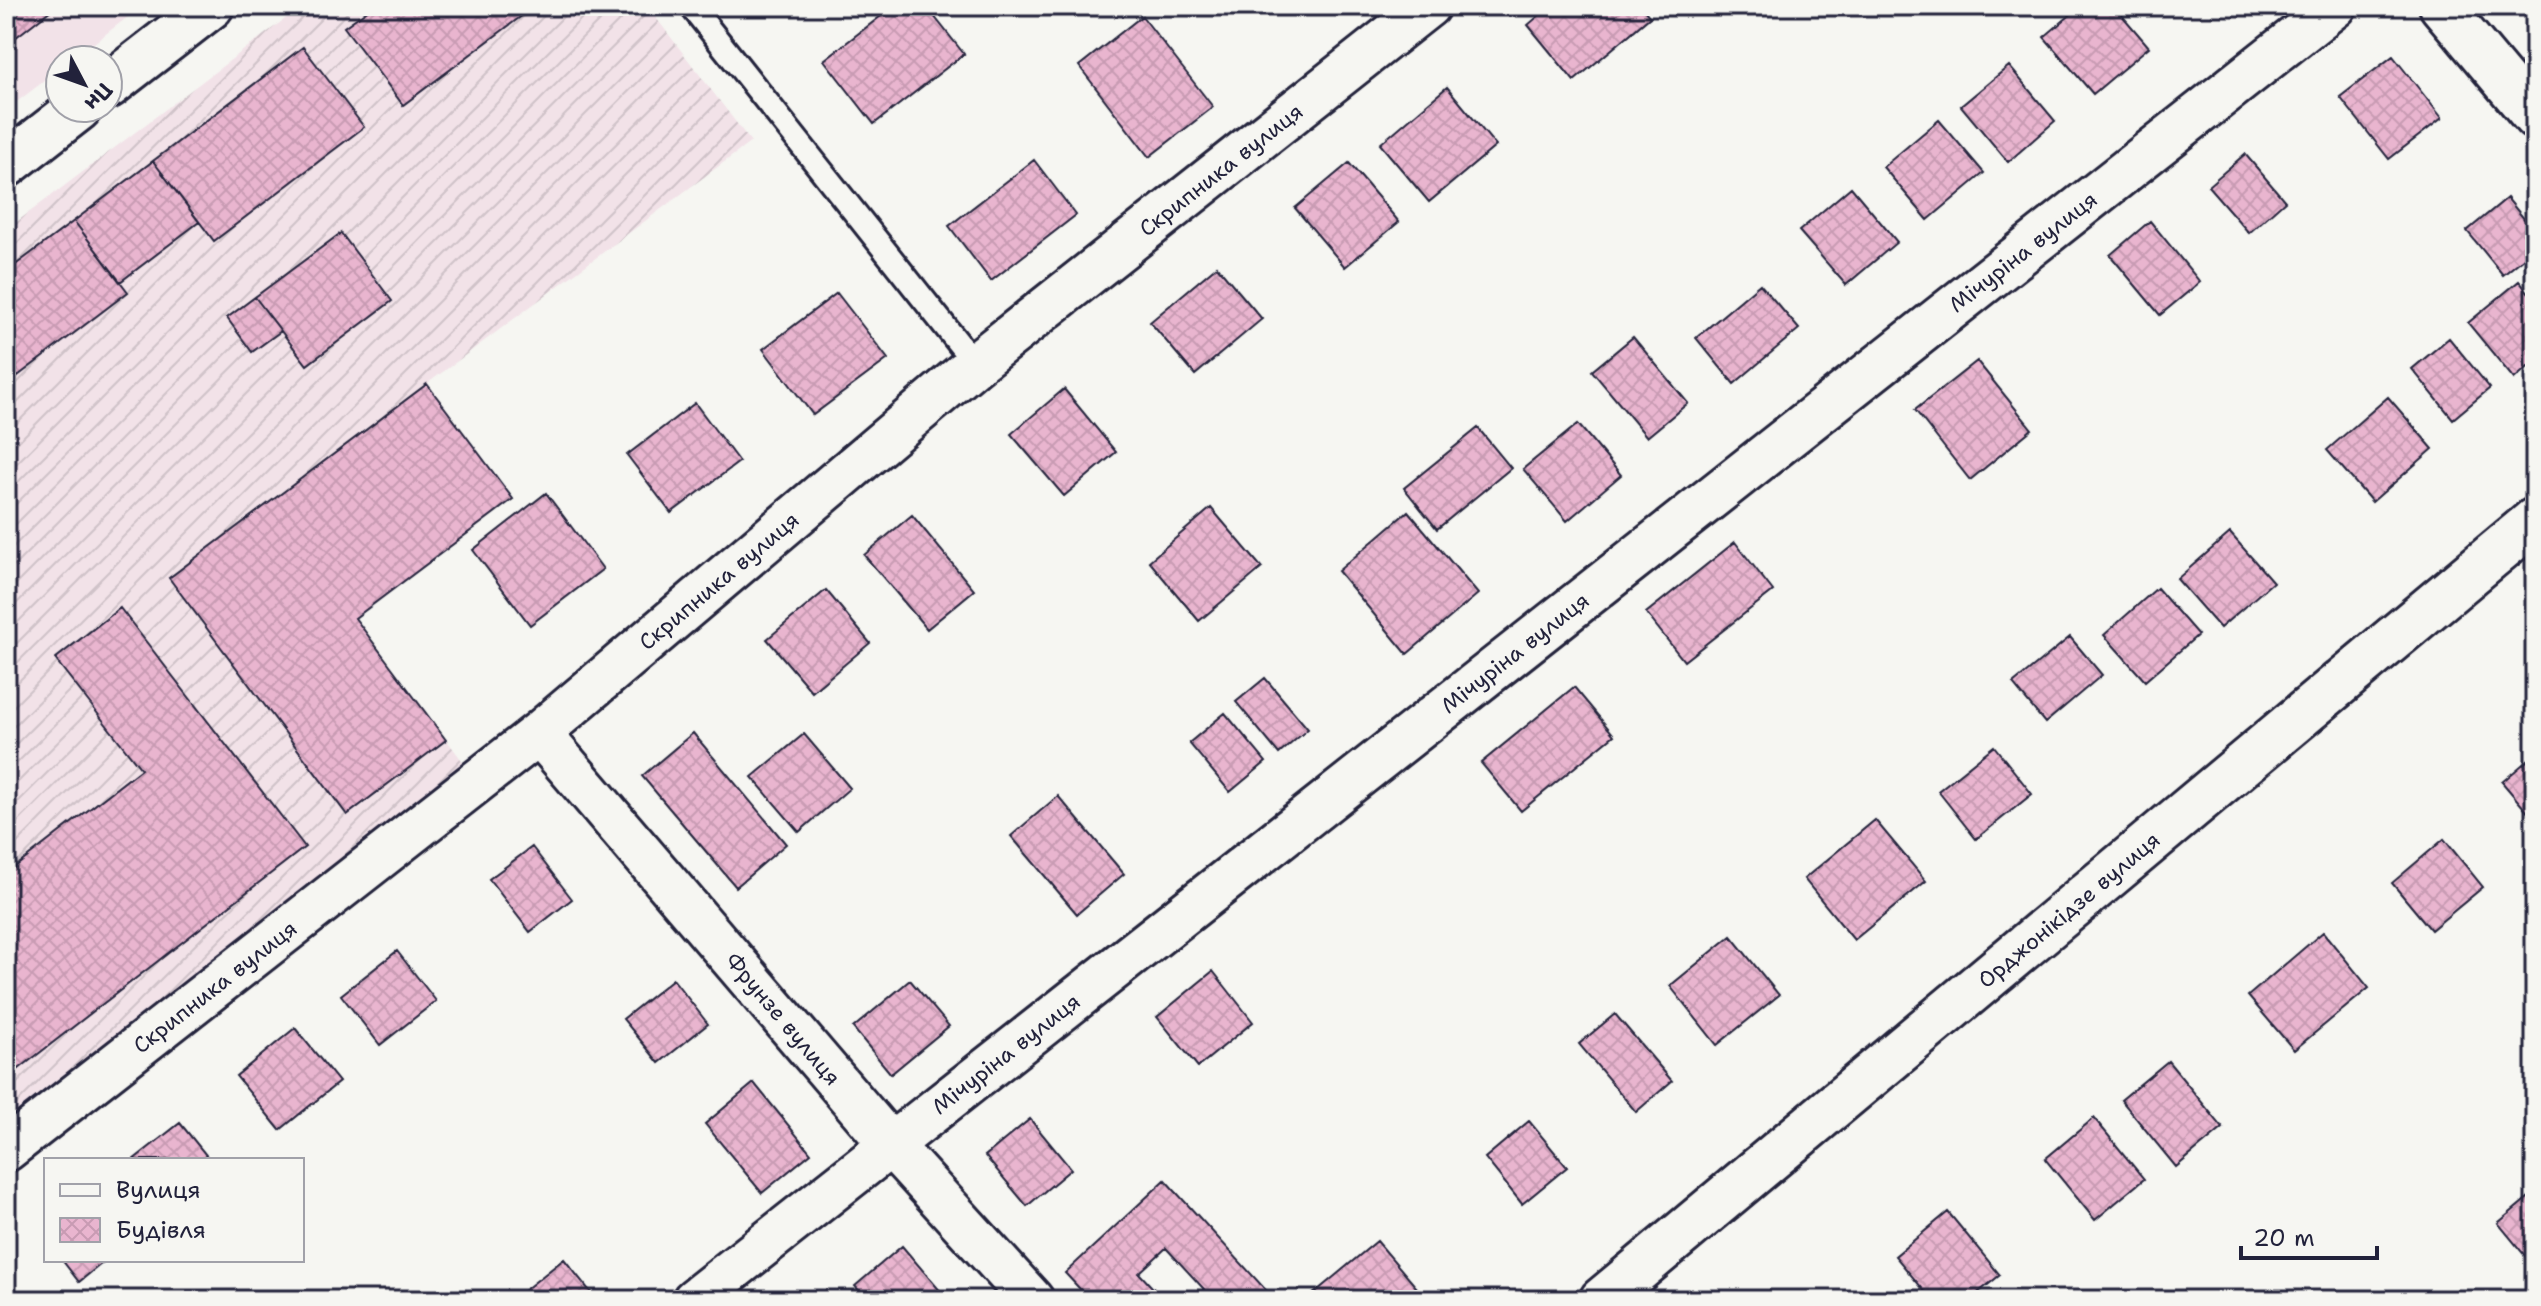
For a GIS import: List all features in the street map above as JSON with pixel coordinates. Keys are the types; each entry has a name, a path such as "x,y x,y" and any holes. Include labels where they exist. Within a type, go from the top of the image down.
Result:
{"main road":[{"path":"124,74 211,6"},
{"path":"6,165 59,124"},
{"name":"Орджонікідзе вулиця","path":"1602,1300 2535,520"}],"street":[{"name":"Скрипника вулиця","path":"6,1150 539,733 975,364 1428,6"},
{"name":"Мічуріна вулиця","path":"694,1300 2335,6"},
{"path":"2441,6 2535,118"},
{"name":"Фрунзе вулиця","path":"539,733 891,1145 1032,1300"}],"lane":[{"path":"691,6 975,364"}],"shaded area":[{"path":"6,6 142,6 93,44 44,44 44,81 6,110"},
{"path":"302,6 647,6 751,142 428,383 513,499 355,618 464,763 6,1126 6,230"}],"building":[{"path":"6,6 56,6 6,45"},
{"path":"373,6 535,6 403,105 344,27"},
{"path":"894,6 926,6 964,54 874,124 824,60"},
{"path":"1550,6 1641,6 1650,17 1574,81 1528,25"},
{"path":"2081,6 2114,6 2149,47 2093,94 2044,37"},
{"path":"2517,6 2535,6 2535,27"},
{"path":"1142,16 1213,107 1149,157 1079,66"},
{"path":"303,47 364,127 214,241 153,161"},
{"path":"2393,56 2442,118 2389,159 2340,97"},
{"path":"2009,66 2055,121 2008,162 1961,106"},
{"path":"1447,87 1496,146 1429,202 1380,144"},
{"path":"1939,120 1984,173 1928,220 1883,167"},
{"path":"2245,154 2285,201 2249,233 2208,186"},
{"path":"1034,160 1076,215 991,281 949,226"},
{"path":"153,161 199,222 120,282 74,221"},
{"path":"1349,163 1399,222 1345,267 1295,208"},
{"path":"1851,187 1897,242 1846,285 1799,231"},
{"path":"2507,198 2535,232 2535,249 2503,275 2467,231"},
{"path":"74,221 128,292 6,385 6,272"},
{"path":"2150,221 2200,282 2160,315 2110,255"},
{"path":"341,233 392,301 307,365 255,297"},
{"path":"1217,266 1262,319 1195,375 1150,322"},
{"path":"2519,281 2535,300 2535,361 2514,379 2468,323"},
{"path":"1760,284 1799,329 1734,384 1696,338"},
{"path":"837,293 888,359 813,415 763,349"},
{"path":"255,297 281,331 252,352 227,318"},
{"path":"1633,337 1688,403 1647,437 1592,371"},
{"path":"2449,338 2490,388 2453,419 2412,369"},
{"path":"1977,361 2032,429 1970,480 1915,410"},
{"path":"427,384 513,499 355,618 446,740 347,815 169,578"},
{"path":"1064,389 1116,452 1064,496 1011,434"},
{"path":"2388,397 2433,449 2372,502 2327,450"},
{"path":"695,403 739,462 671,513 627,455"},
{"path":"1578,424 1621,475 1567,521 1523,469"},
{"path":"1478,428 1511,468 1437,529 1404,488"},
{"path":"546,493 603,569 530,625 473,550"},
{"path":"1211,508 1262,568 1199,621 1149,561"},
{"path":"1408,511 1478,594 1407,654 1338,571"},
{"path":"912,515 974,590 927,629 864,555"},
{"path":"2230,533 2273,582 2220,628 2177,579"},
{"path":"1735,542 1773,591 1684,661 1646,613"},
{"path":"2157,588 2198,635 2145,681 2104,635"},
{"path":"826,590 870,643 812,692 767,639"},
{"path":"120,608 305,847 6,1079 6,874 141,769 55,659"},
{"path":"2070,637 2102,675 2045,723 2013,684"},
{"path":"1265,678 1308,729 1279,754 1236,702"},
{"path":"1574,687 1614,735 1521,811 1481,763"},
{"path":"1225,713 1266,762 1230,792 1189,743"},
{"path":"693,733 786,844 736,887 642,776"},
{"path":"804,734 850,788 799,832 752,777"},
{"path":"1994,746 2032,794 1976,839 1938,791"},
{"path":"2535,754 2535,821 2502,782"},
{"path":"1058,796 1124,874 1077,914 1011,836"},
{"path":"1875,820 1926,881 1854,940 1804,879"},
{"path":"2444,839 2483,887 2431,930 2392,883"},
{"path":"532,847 572,899 530,932 489,879"},
{"path":"2323,932 2369,988 2294,1050 2248,996"},
{"path":"1731,936 1779,995 1717,1045 1670,986"},
{"path":"397,951 436,1001 380,1045 341,995"},
{"path":"1213,971 1253,1022 1198,1067 1157,1017"},
{"path":"673,979 708,1024 659,1063 623,1019"},
{"path":"910,980 949,1026 891,1074 853,1028"},
{"path":"1615,1014 1672,1081 1636,1112 1579,1044"},
{"path":"295,1028 339,1082 280,1130 236,1076"},
{"path":"2168,1061 2223,1128 2176,1167 2121,1100"},
{"path":"754,1083 811,1153 762,1193 705,1124"},
{"path":"2094,1118 2144,1179 2095,1220 2045,1159"},
{"path":"1030,1119 1071,1169 1027,1206 985,1156"},
{"path":"1529,1121 1567,1167 1522,1204 1485,1158"},
{"path":"180,1123 208,1158 136,1158"},
{"path":"1165,1180 1275,1300 1214,1300 1166,1248 1139,1273 1164,1300 1090,1300 1065,1273"},
{"path":"2535,1192 2535,1268 2498,1223"},
{"path":"1948,1212 2000,1275 1969,1300 1932,1300 1895,1256"},
{"path":"1377,1241 1422,1294 1415,1300 1306,1300"},
{"path":"902,1246 948,1300 867,1300 855,1286"},
{"path":"564,1259 597,1300 518,1300 516,1297"},
{"path":"64,1262 104,1262 79,1282"}]}
